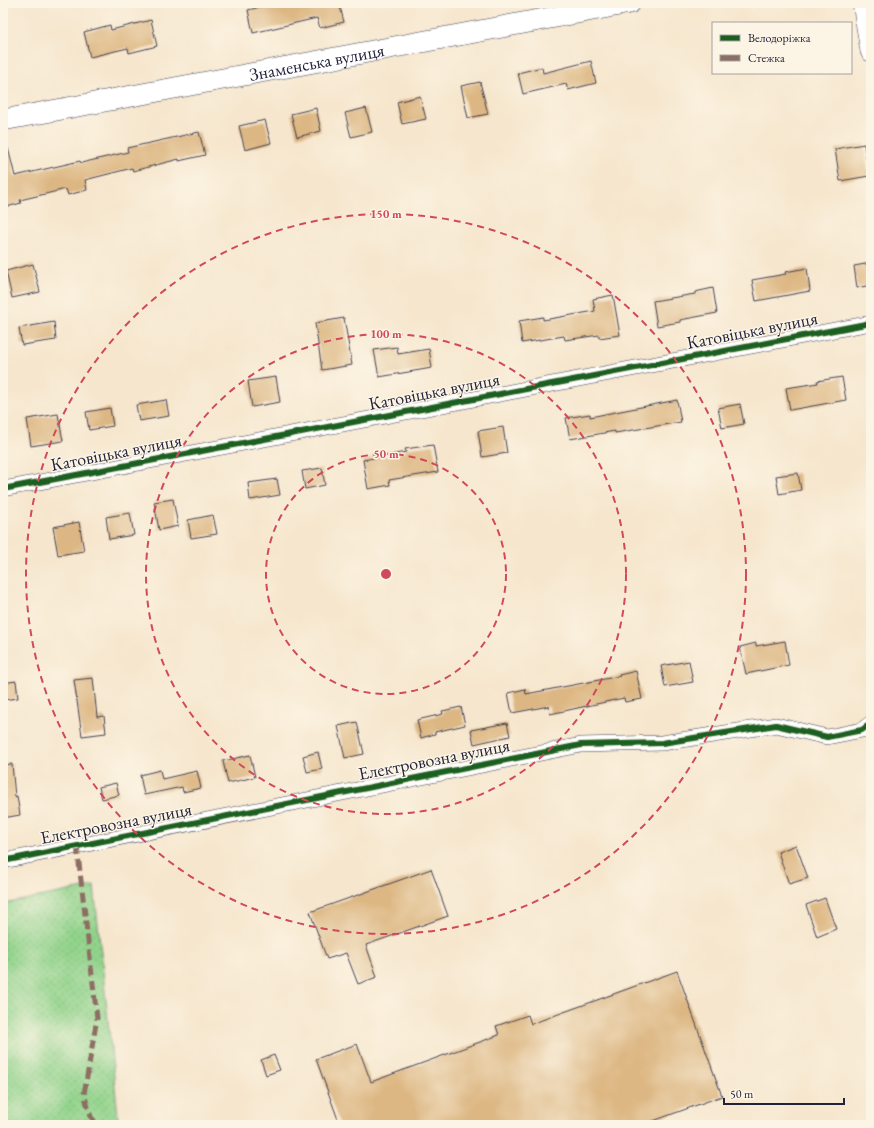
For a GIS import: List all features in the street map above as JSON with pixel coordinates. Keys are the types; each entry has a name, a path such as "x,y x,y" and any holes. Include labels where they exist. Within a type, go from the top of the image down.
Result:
{"main road":[{"name":"Знаменська вулиця","path":"3,120 630,3"},
{"path":"863,3 871,51"}],"street":[{"name":"Катовіцька вулиця","path":"3,489 871,323"},
{"name":"Електровозна вулиця","path":"3,860 582,745 662,743 776,726 827,737 862,730 871,723"}],"green space":[{"path":"94,886 119,1125 3,1125 3,904"}],"building":[{"path":"277,3 339,3 344,22 320,28 317,18 253,33 248,10"},
{"path":"151,20 157,46 129,53 128,48 90,57 84,32 110,25 111,30"},
{"path":"591,61 596,83 568,90 566,84 523,94 518,73 542,67 543,73"},
{"path":"480,82 488,114 468,118 461,86"},
{"path":"420,96 426,119 402,124 397,102"},
{"path":"316,108 321,131 297,137 291,114"},
{"path":"366,108 372,132 351,137 345,113"},
{"path":"265,120 271,143 245,150 239,126"},
{"path":"199,132 205,155 179,161 179,159 133,171 132,168 85,180 87,190 68,195 66,189 20,200 21,203 3,208 3,149 8,148 15,176 128,152 127,148"},
{"path":"864,144 869,176 840,181 835,149"},
{"path":"871,263 871,285 857,288 854,266"},
{"path":"33,264 40,292 12,298 6,271"},
{"path":"807,268 810,291 756,301 752,280 786,274 785,272"},
{"path":"713,288 717,313 657,326 653,301 695,294 695,292"},
{"path":"613,295 620,335 599,338 599,335 565,340 564,336 522,343 519,321 543,317 543,320 595,311 593,299"},
{"path":"344,318 352,365 322,370 315,323"},
{"path":"54,322 56,340 22,345 19,328"},
{"path":"397,347 398,354 429,349 432,368 379,377 374,350"},
{"path":"276,377 280,402 252,407 248,381"},
{"path":"842,377 846,400 790,410 786,388 818,383 817,381"},
{"path":"166,400 169,416 139,421 136,405"},
{"path":"677,400 681,422 570,439 566,418 590,414 590,417"},
{"path":"740,404 744,424 722,428 718,408"},
{"path":"110,408 113,426 89,430 86,412"},
{"path":"58,414 63,441 31,446 27,419"},
{"path":"503,427 507,453 482,457 478,431"},
{"path":"433,445 438,472 389,480 390,485 368,489 363,460 406,452 405,449"},
{"path":"322,468 325,485 305,489 302,471"},
{"path":"798,473 801,490 779,494 776,476"},
{"path":"277,479 280,495 250,500 248,483"},
{"path":"173,499 178,526 159,530 154,502"},
{"path":"130,513 134,535 109,539 106,517"},
{"path":"213,515 217,534 191,538 188,520"},
{"path":"79,522 84,551 58,555 53,527"},
{"path":"785,641 789,665 746,674 740,647 756,643 756,646"},
{"path":"689,661 693,682 665,687 661,666"},
{"path":"636,671 642,699 625,702 624,698 550,714 549,706 512,713 508,693 525,689 526,694 620,676 619,675"},
{"path":"93,678 97,717 104,716 106,733 82,736 74,680"},
{"path":"16,681 18,698 3,700 3,683"},
{"path":"461,707 465,725 435,732 435,734 421,738 417,720 443,714 442,711"},
{"path":"357,722 364,754 345,758 338,726"},
{"path":"507,723 510,736 474,744 471,730"},
{"path":"318,752 322,769 307,772 303,756"},
{"path":"250,755 255,777 228,783 223,761"},
{"path":"12,764 15,797 17,796 20,815 3,818 3,765"},
{"path":"160,770 162,779 197,771 201,788 183,792 182,787 144,795 140,775"},
{"path":"116,783 119,795 102,799 99,787"},
{"path":"796,845 808,878 789,884 778,852"},
{"path":"431,869 448,916 366,945 377,977 358,984 346,953 327,959 310,912"},
{"path":"825,898 836,929 817,937 806,905"},
{"path":"677,971 722,1096 642,1125 340,1125 316,1059 357,1044 371,1082 499,1035 496,1026 528,1015 531,1024"},
{"path":"274,1055 280,1070 266,1075 261,1060"}],"marked path":[{"path":"77,846 97,1018 84,1094 91,1117 98,1125"}],"cycle path":[{"path":"3,489 871,323"},
{"path":"3,861 581,745 662,743 776,725 827,737 862,730 871,723"}]}
